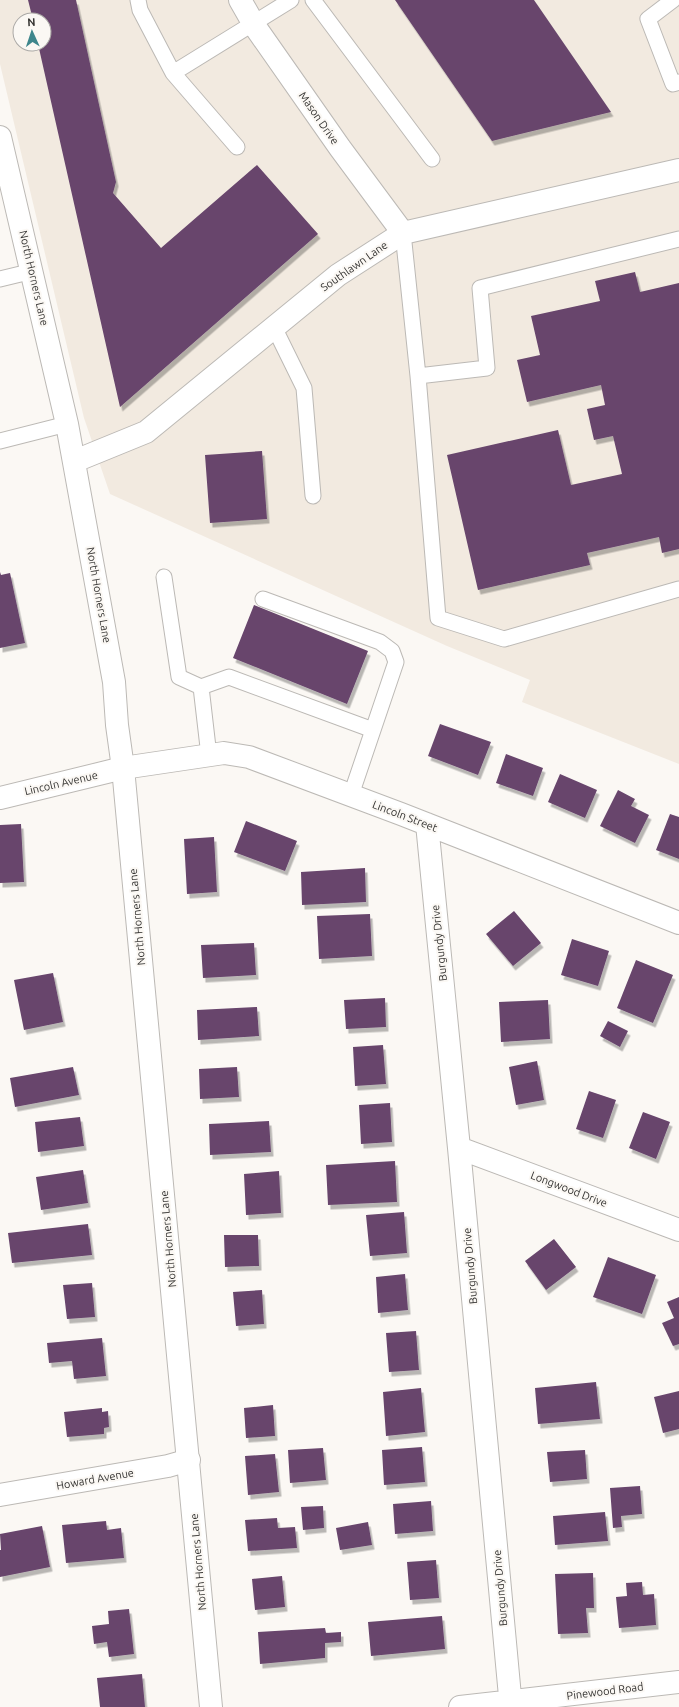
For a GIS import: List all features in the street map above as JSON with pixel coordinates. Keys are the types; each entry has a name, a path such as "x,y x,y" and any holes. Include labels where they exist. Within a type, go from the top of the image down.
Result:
{"street":[{"name":"Mason Drive","path":"240,0 253,23 340,148 403,233"},
{"name":"North Horners Lane","path":"0,137 75,462 114,682 189,1460 211,1707"},
{"name":"Southlawn Lane","path":"75,462 146,432 338,275 403,233 679,170"},
{"name":"Lincoln Street","path":"123,768 224,753 249,757 428,824 679,923"},
{"name":"Lincoln Avenue","path":"0,798 123,768"},
{"name":"Burgundy Drive","path":"428,824 511,1705"},
{"name":"Longwood Drive","path":"459,1148 679,1230"},
{"name":"Howard Avenue","path":"0,1494 168,1466 189,1460"},
{"name":"Pinewood Road","path":"460,1707 511,1705 679,1682"}],"lane":[{"path":"138,0 140,10 173,73 237,147"},
{"path":"173,73 291,0"},
{"path":"313,0 432,159"},
{"path":"673,0 648,19 673,84 679,82"},
{"path":"403,233 418,376 438,618 504,639 679,589"},
{"path":"418,376 487,368 480,288 679,239"},
{"path":"0,279 32,271"},
{"path":"274,327 304,388 313,496"},
{"path":"0,441 67,424"},
{"path":"164,577 179,677 201,687 229,677 373,730"},
{"path":"263,599 380,642 392,650 396,662 351,795"},
{"path":"201,687 209,756"}],"shaded area":[{"path":"0,0 679,0 679,764 522,702 530,680 447,646 110,494 84,418 0,64"}],"building":[{"path":"28,0 76,0 116,182 113,193 161,248 257,165 318,234 120,407 40,52 52,52 52,12 31,12"},
{"path":"395,0 534,0 611,112 492,141"},
{"path":"635,272 640,292 679,283 679,549 662,553 659,537 587,553 590,565 478,590 447,455 558,430 571,485 622,474 613,436 594,440 587,409 605,405 601,385 527,402 517,360 540,355 531,316 600,301 595,281"},
{"path":"262,451 267,519 210,523 205,455"},
{"path":"0,572 1,575 10,573 25,643 0,648"},
{"path":"254,605 368,651 347,704 233,658"},
{"path":"440,724 491,742 478,775 428,756"},
{"path":"506,754 543,768 533,796 496,783"},
{"path":"560,774 597,790 585,818 548,802"},
{"path":"618,790 635,799 631,806 649,815 635,843 600,826"},
{"path":"670,814 679,817 679,859 656,850"},
{"path":"246,821 297,841 285,871 234,852"},
{"path":"21,824 24,882 0,883 0,825"},
{"path":"214,837 217,892 187,894 184,839"},
{"path":"365,868 366,902 302,905 301,872"},
{"path":"514,911 541,943 513,966 486,934"},
{"path":"370,914 372,956 319,959 317,916"},
{"path":"572,939 609,951 598,986 561,975"},
{"path":"254,943 256,975 203,978 201,945"},
{"path":"636,960 673,975 653,1023 617,1008"},
{"path":"53,973 63,1022 24,1030 14,980"},
{"path":"385,998 386,1027 346,1029 344,1000"},
{"path":"548,1000 550,1039 501,1042 499,1002"},
{"path":"257,1007 259,1036 198,1040 197,1010"},
{"path":"608,1021 628,1031 620,1047 600,1036"},
{"path":"383,1045 386,1084 355,1086 353,1047"},
{"path":"537,1061 544,1100 516,1105 509,1067"},
{"path":"73,1067 79,1095 15,1107 10,1078"},
{"path":"237,1067 239,1097 200,1099 199,1069"},
{"path":"589,1091 616,1100 603,1138 576,1129"},
{"path":"390,1103 392,1142 361,1144 359,1105"},
{"path":"643,1112 670,1122 656,1159 629,1148"},
{"path":"80,1117 84,1146 38,1152 35,1122"},
{"path":"269,1121 271,1152 210,1155 209,1124"},
{"path":"395,1161 397,1202 328,1205 326,1165"},
{"path":"83,1170 88,1203 41,1210 36,1177"},
{"path":"279,1171 281,1213 246,1215 244,1174"},
{"path":"404,1212 407,1253 370,1256 366,1215"},
{"path":"88,1224 92,1255 12,1263 8,1233"},
{"path":"224,1235 258,1235 259,1266 225,1267"},
{"path":"554,1239 576,1267 546,1290 525,1261"},
{"path":"608,1257 656,1275 642,1314 593,1297"},
{"path":"405,1274 408,1310 378,1313 376,1277"},
{"path":"92,1283 95,1317 67,1319 63,1285"},
{"path":"262,1290 264,1324 236,1326 233,1292"},
{"path":"679,1297 679,1344 673,1346 662,1323 674,1318 667,1302"},
{"path":"416,1331 419,1370 389,1372 386,1333"},
{"path":"102,1338 106,1376 74,1379 72,1361 49,1363 47,1343"},
{"path":"596,1382 600,1419 538,1424 535,1388"},
{"path":"421,1388 425,1432 386,1436 383,1392"},
{"path":"679,1391 679,1429 663,1433 654,1397"},
{"path":"273,1405 275,1436 246,1438 244,1408"},
{"path":"102,1408 102,1412 108,1411 109,1427 104,1428 104,1434 67,1437 64,1412"},
{"path":"422,1447 425,1482 384,1485 382,1450"},
{"path":"323,1448 326,1480 290,1483 288,1450"},
{"path":"585,1450 587,1479 550,1482 547,1452"},
{"path":"275,1454 279,1492 248,1495 245,1456"},
{"path":"640,1486 642,1514 621,1516 622,1527 613,1528 610,1488"},
{"path":"431,1501 433,1531 395,1534 393,1504"},
{"path":"323,1506 324,1528 303,1530 301,1507"},
{"path":"605,1512 608,1541 555,1545 553,1516"},
{"path":"277,1518 278,1528 295,1527 297,1548 248,1551 245,1520"},
{"path":"106,1521 107,1530 121,1528 124,1558 66,1563 62,1525"},
{"path":"368,1522 372,1545 340,1550 336,1528"},
{"path":"42,1526 50,1567 0,1577 0,1534"},
{"path":"436,1560 439,1598 410,1600 407,1562"},
{"path":"593,1573 594,1608 586,1608 588,1633 558,1634 555,1574"},
{"path":"282,1576 285,1607 255,1610 252,1579"},
{"path":"642,1582 643,1595 654,1594 656,1625 619,1628 616,1597 627,1596 626,1583"},
{"path":"129,1609 134,1654 109,1657 107,1642 94,1644 92,1626 109,1624 108,1611"},
{"path":"442,1616 445,1649 371,1656 368,1622"},
{"path":"325,1628 326,1633 341,1632 341,1642 325,1643 325,1658 260,1664 258,1632"},
{"path":"142,1674 145,1707 100,1707 97,1678"}]}
